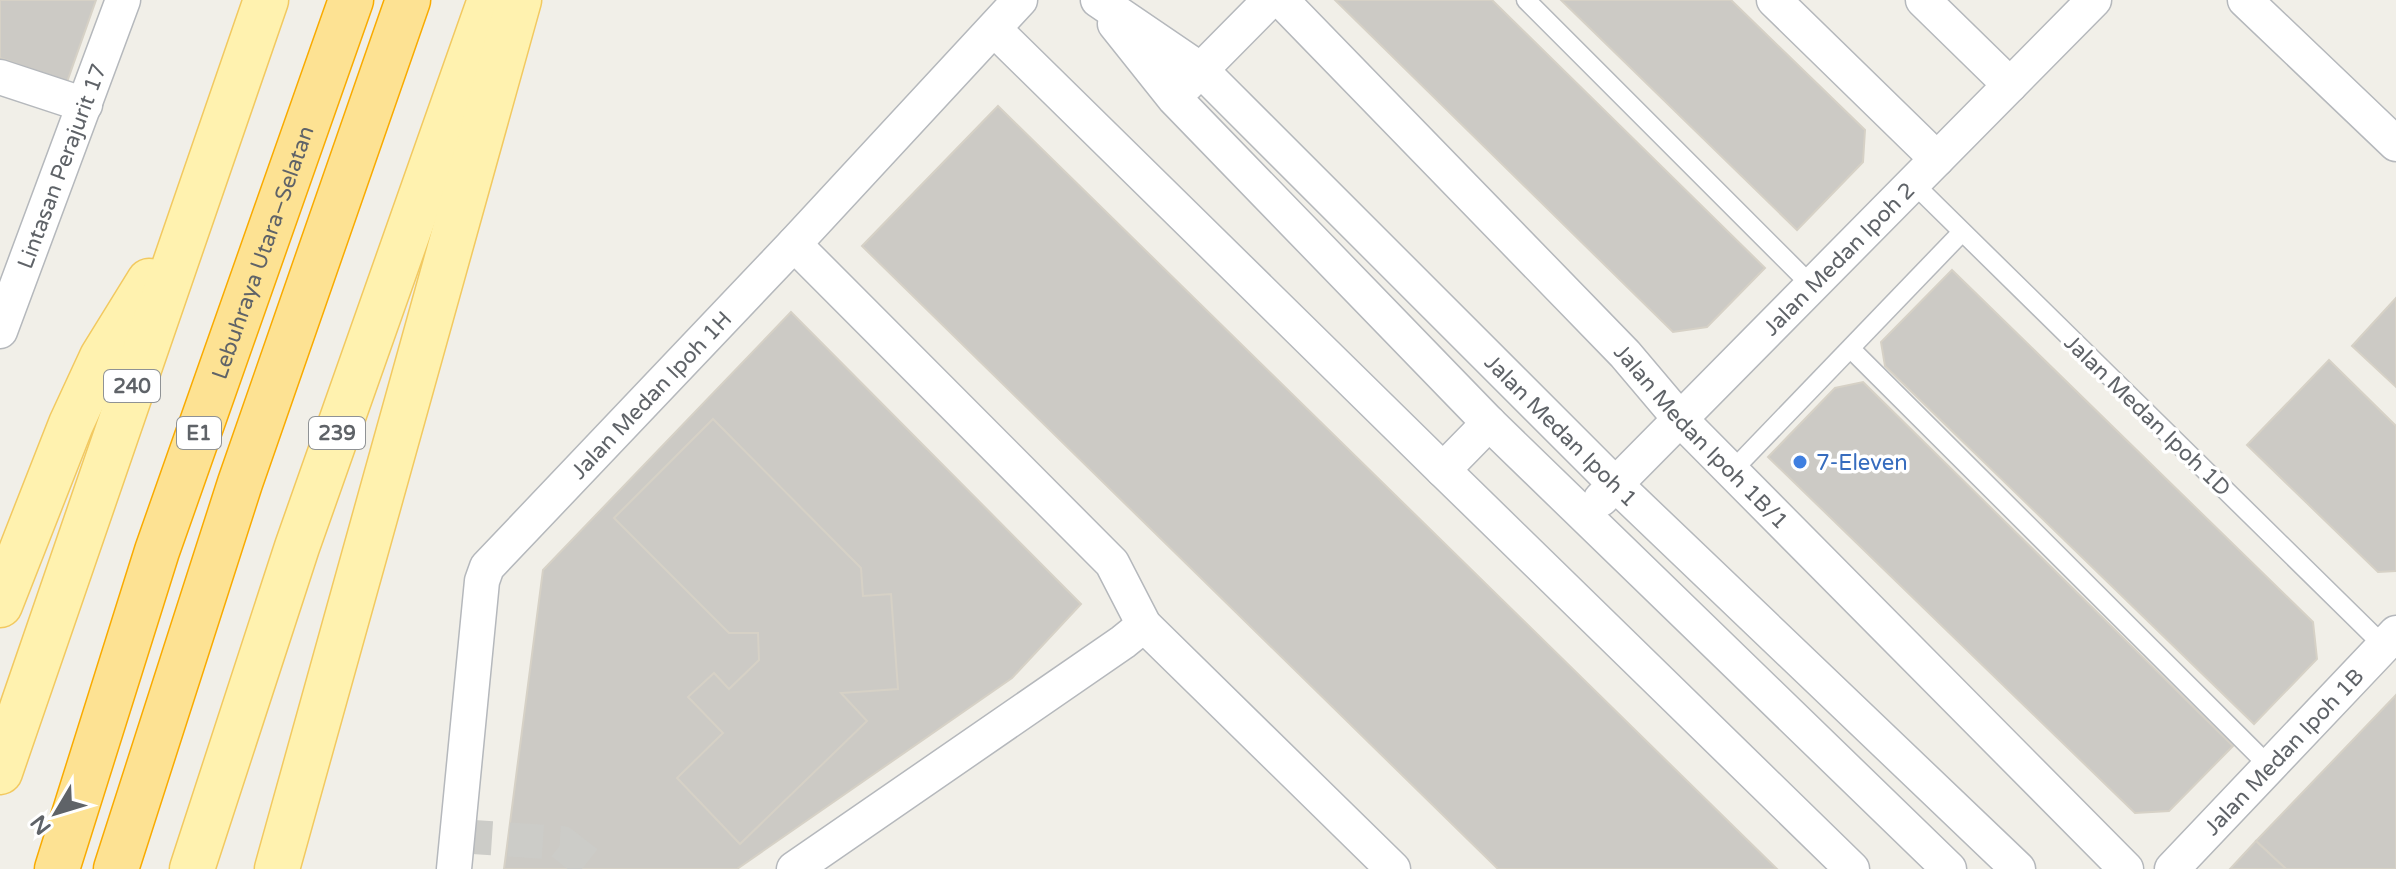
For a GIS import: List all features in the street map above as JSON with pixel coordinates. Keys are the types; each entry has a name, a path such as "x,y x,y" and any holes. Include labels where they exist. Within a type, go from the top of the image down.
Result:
{"highway":[{"name":"Lebuhraya Utara–Selatan","path":"57,869 157,551 351,0"},
{"name":"E1","path":"116,869 240,483 408,0"}],"main road":[{"name":"240","path":"0,772 266,0"},
{"name":"239","path":"192,869 297,547 490,0"},
{"path":"277,869 519,0"},
{"path":"0,605 71,424 102,357 190,214"}],"street":[{"name":"Lintasan Perajurit 17","path":"0,331 123,0"},
{"name":"Jalan Medan Ipoh 1H","path":"454,869 482,581 487,567 794,244 1020,0"},
{"name":"Jalan Medan Ipoh 1","path":"1097,0 1201,70 1615,484 2018,869"},
{"name":"Jalan Medan Ipoh 1","path":"1097,0 1174,98 1489,423 1949,869"},
{"path":"1174,98 1270,0"},
{"name":"Jalan Medan Ipoh 1B/1","path":"1281,0 1625,354 1680,419 1731,472 2126,869"},
{"path":"1774,0 1925,171"},
{"path":"1923,0 2010,85"},
{"name":"Jalan Medan Ipoh 2","path":"1584,516 2094,0"},
{"path":"2245,0 2396,144"},
{"path":"994,29 1852,869"},
{"path":"0,77 85,105"},
{"path":"794,244 1112,563 1144,625 1393,869"},
{"path":"1443,470 1489,423"},
{"path":"794,869 1111,651 1144,625"},
{"name":"Jalan Medan Ipoh 1B","path":"2172,869 2390,639"}],"lane":[{"path":"1526,0 1812,286"},
{"name":"Jalan Medan Ipoh 1D","path":"1925,171 1962,232 2390,639"},
{"path":"1731,472 1962,232"},
{"path":"1851,349 2269,766"}],"building":[{"path":"0,0 96,0 67,82 0,58"},
{"path":"1335,0 1492,0 1765,268 1707,327 1673,332"},
{"path":"1561,0 1731,0 1865,130 1863,162 1797,230"},
{"path":"998,106 1777,869 1498,869 862,246"},
{"path":"1952,270 2313,622 2317,659 2254,724 1885,366 1881,342"},
{"path":"2396,298 2396,387 2352,346"},
{"path":"791,312 1081,604 1012,678 737,869 504,869 543,570"},
{"path":"2329,360 2396,426 2396,571 2378,572 2247,445"},
{"path":"1863,382 2233,746 2169,811 2135,813 1768,457 1835,388"},
{"path":"713,419 861,568 863,596 891,594 898,689 841,693 867,721 740,844 677,778 723,733 688,697 714,673 729,689 759,660 758,633 729,633 614,518"},
{"path":"2396,695 2396,869 2286,869 2256,841"},
{"path":"2256,841 2286,869 2230,869"}],"tunnel":[{"path":"458,836 562,843 595,869"}],"place":[{"name":"7-Eleven","path":"1800,462"}]}
